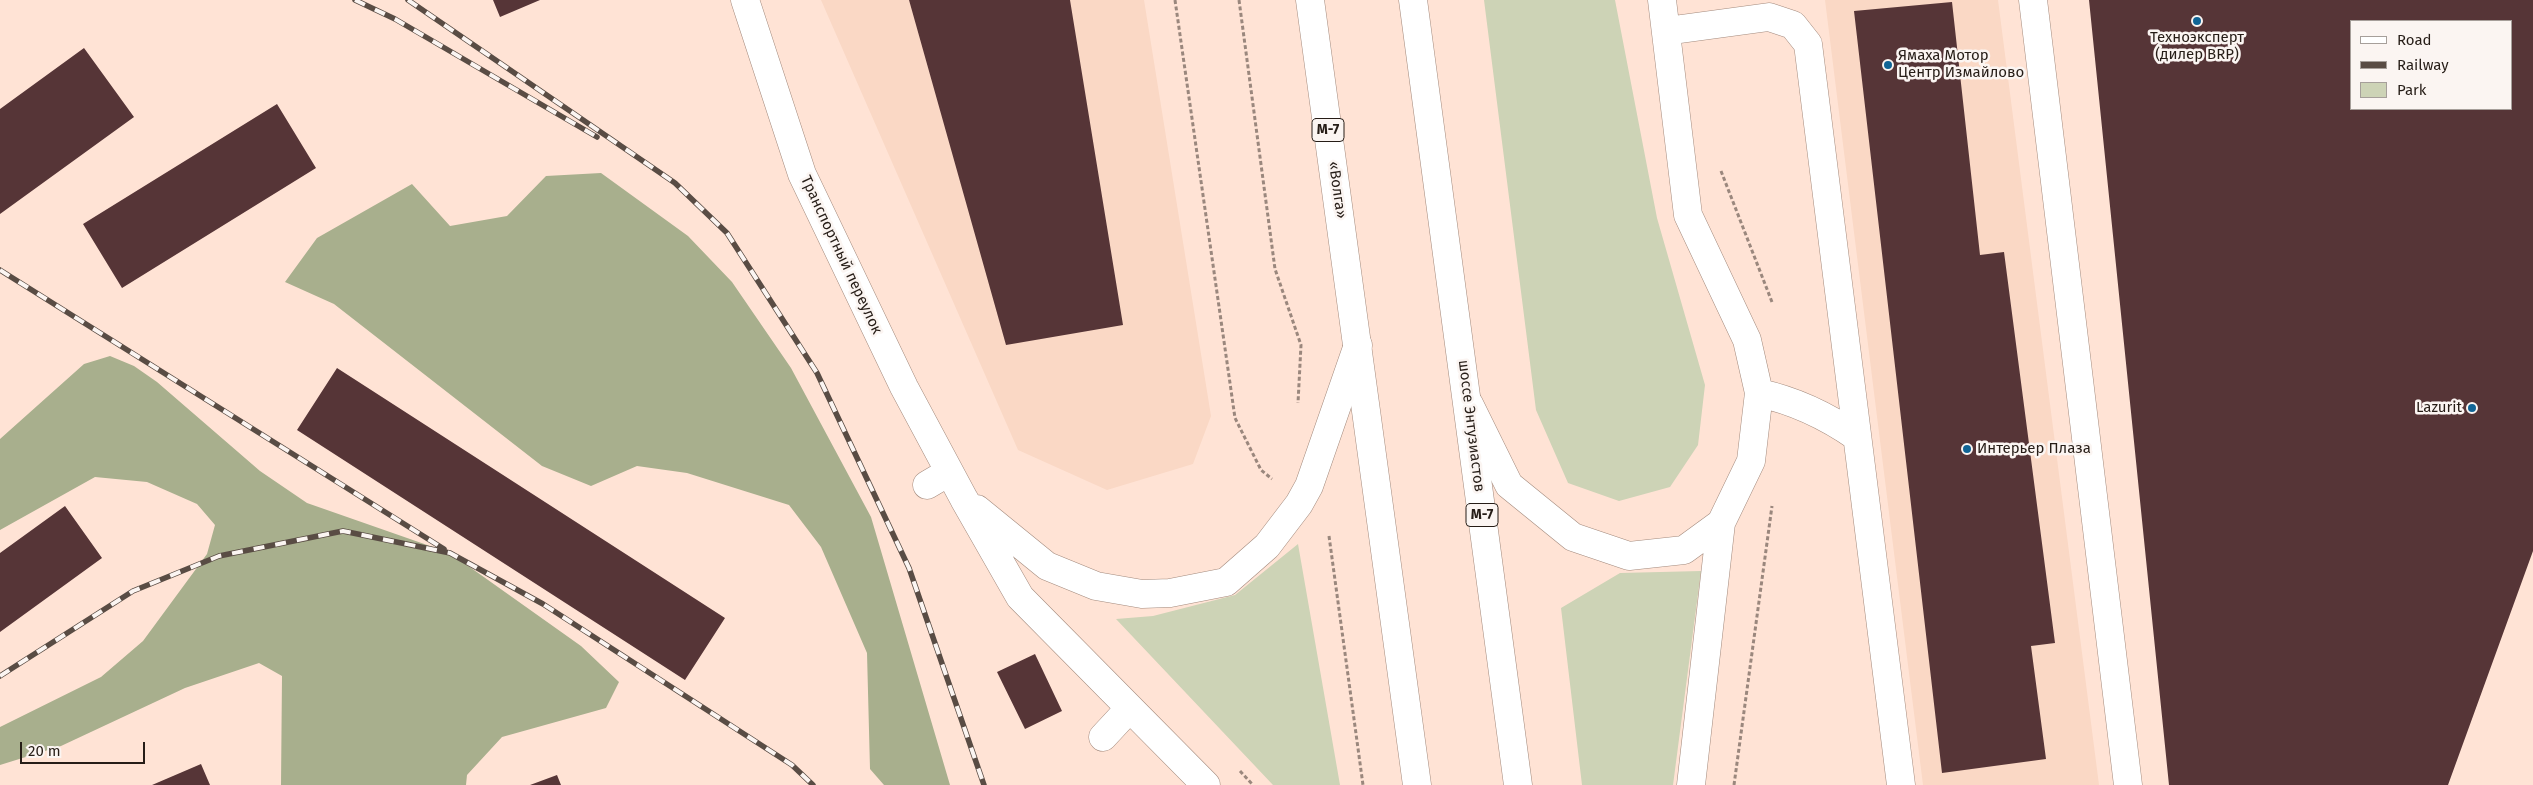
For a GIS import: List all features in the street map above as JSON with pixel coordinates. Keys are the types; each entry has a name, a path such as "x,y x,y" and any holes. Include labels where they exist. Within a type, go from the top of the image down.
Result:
{"main road":[{"name":"Транспортный переулок","path":"745,0 802,174 900,379 938,478 964,499 1020,597 1206,785"},
{"name":"«Волга»","path":"1310,0 1358,345"},
{"name":"шоссе Энтузиастов","path":"1413,0 1518,785"},
{"path":"1662,0 1688,215 1747,340 1759,393 1751,461 1722,523 1691,785"},
{"path":"2033,0 2128,785"},
{"path":"1666,31 1769,17 1793,25 1808,44 1901,785"},
{"path":"964,499 1047,566 1096,586 1142,594 1170,593 1226,582 1267,546 1299,504 1309,486 1358,345"},
{"name":"М-7","path":"1358,345 1417,785"},
{"path":"1759,393 1786,398 1831,419 1857,437"},
{"path":"1468,400 1509,485 1573,537 1628,556 1684,550 1722,523"},
{"path":"1103,737 1129,708"}],"path":[{"path":"1175,0 1235,418 1261,470 1273,481"},
{"path":"1239,0 1275,268 1300,345 1298,411"},
{"path":"1329,536 1363,785"}],"shaded area":[{"path":"821,0 1144,0 1211,416 1193,464 1107,490 1018,450"},
{"name":"Интерьер Плаза","path":"1825,0 1998,0 2099,785 1923,785"}],"green space":[{"path":"1484,0 1615,0 1657,218 1705,385 1698,445 1670,487 1619,501 1568,483 1536,410"},
{"path":"601,173 688,236 732,282 791,368 871,517 950,785 884,785 870,769 867,653 821,547 789,505 687,473 637,466 591,486 542,466 334,304 285,282 317,238 412,184 450,226 507,216 546,176"},
{"path":"110,356 134,366 157,382 260,471 307,503 450,553 581,646 619,682 606,708 502,737 467,775 466,785 281,785 282,676 259,663 185,688 61,746 0,765 0,727 101,677 143,641 207,554 215,525 197,504 147,482 95,477 0,530 0,439 84,364"},
{"path":"1298,544 1340,785 1273,785 1116,619 1153,616 1235,595"},
{"path":"1701,571 1673,785 1582,785 1561,608 1620,573"}],"building":[{"path":"493,0 540,0 500,17"},
{"path":"909,0 1070,0 1123,325 1006,345"},
{"path":"2089,0 2533,0 2533,551 2448,785 2169,785"},
{"name":"Интерьер Плаза","path":"1952,2 1980,255 2004,252 2055,643 2031,646 2046,759 1942,773 1854,11"},
{"path":"84,48 134,117 0,214 0,109"},
{"path":"277,104 316,168 122,288 83,224"},
{"path":"337,368 725,618 685,680 297,430"},
{"path":"65,506 102,558 0,632 0,553"},
{"path":"1035,654 1062,711 1025,729 997,672"},
{"path":"201,764 210,785 152,785"},
{"path":"557,775 561,785 530,785"}],"railway":[{"path":"355,0 395,19 597,137"},
{"path":"408,0 675,183 727,233 817,373 909,568 984,785"},
{"path":"0,270 444,549"},
{"path":"0,676 133,591 219,556 343,531 450,553 543,604 792,765 813,785"}],"place":[{"name":"Техноэксперт (дилер BRP)","path":"2197,21"},
{"name":"Ямаха Мотор Центр Измайлово","path":"1888,65"},
{"name":"Lazurit","path":"2472,408"},
{"name":"Интерьер Плаза","path":"1967,449"}]}
